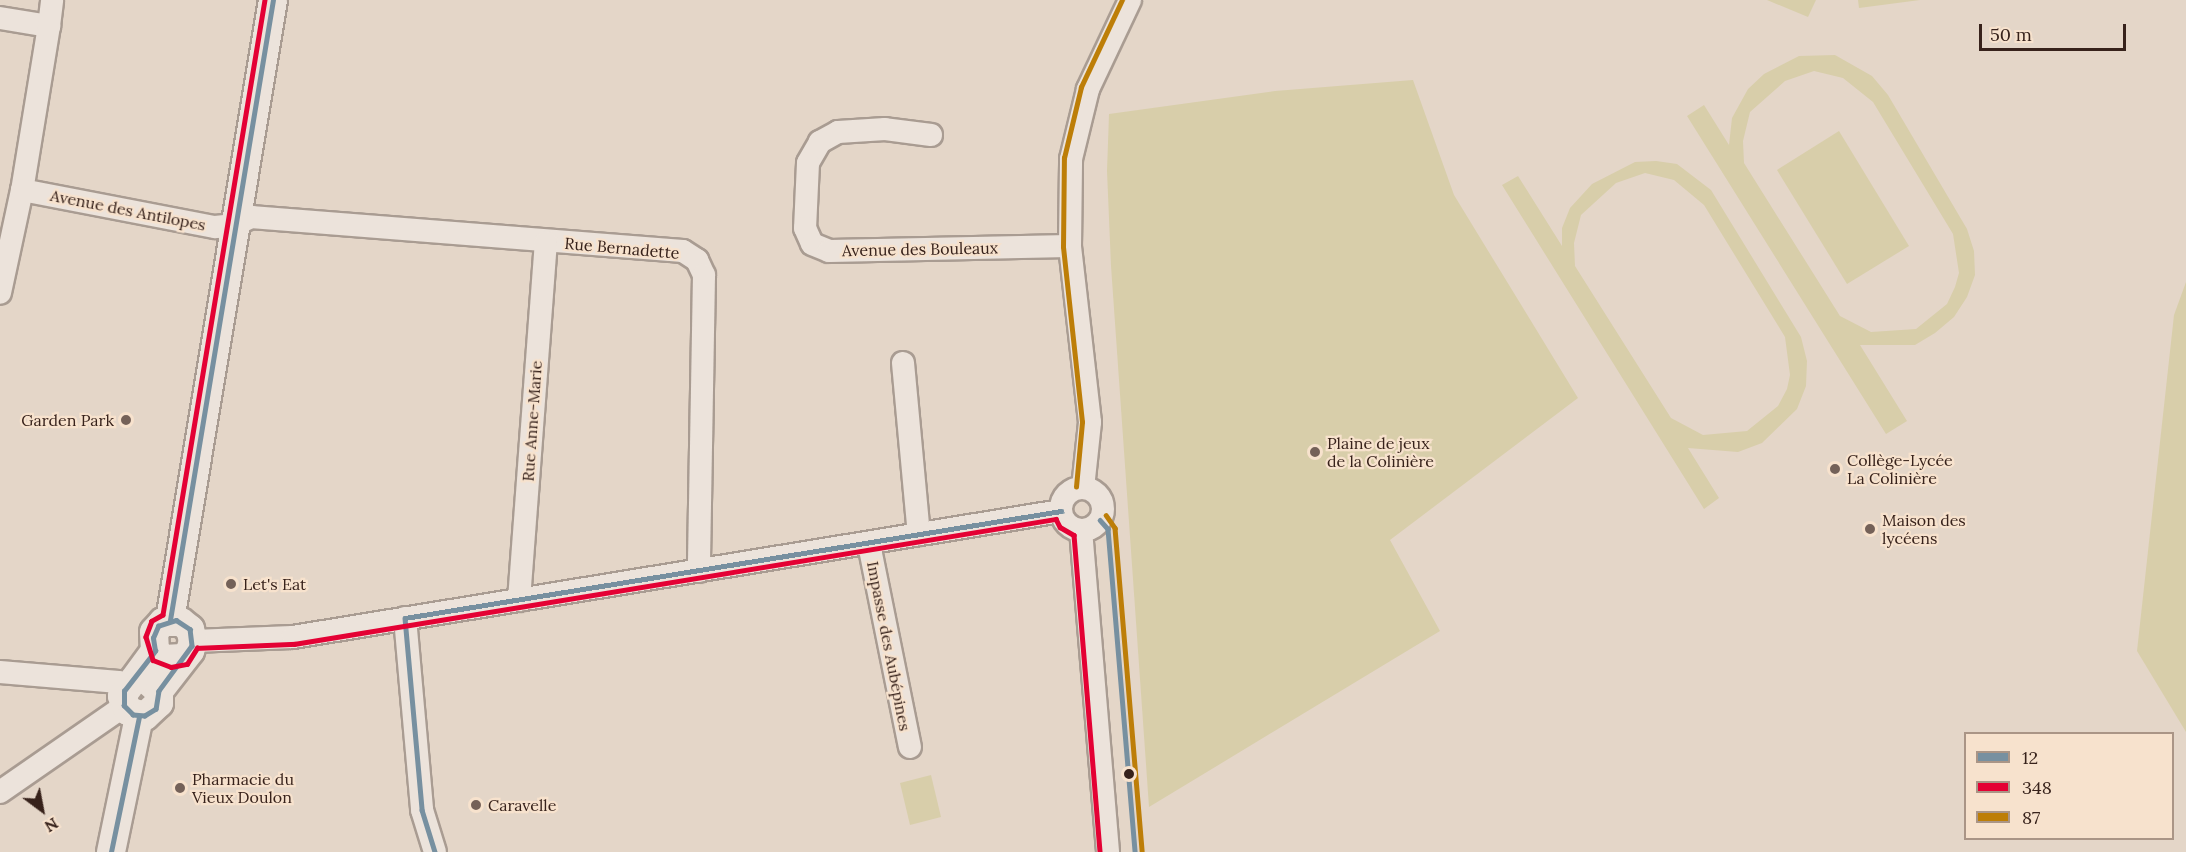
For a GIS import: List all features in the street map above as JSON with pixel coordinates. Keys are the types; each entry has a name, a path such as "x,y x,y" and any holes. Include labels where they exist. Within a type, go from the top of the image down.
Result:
{"street":[{"path":"0,293 22,190 52,0"},
{"path":"0,792 136,696 177,650 186,625 170,620 273,0"},
{"path":"1083,488 1090,422 1070,246 1071,159 1080,117 1098,62 1130,0"},
{"path":"0,18 49,26"},
{"name":"Avenue des Bouleaux","path":"931,135 885,129 838,132 820,142 808,163 805,228 812,244 829,251 1070,246"},
{"name":"Avenue des Antilopes","path":"22,190 215,227 235,225"},
{"name":"Rue Bernadette","path":"235,225 251,217 683,251 697,260 705,275 699,571"},
{"name":"Rue Anne-Marie","path":"519,600 546,242"},
{"path":"903,363 919,534"},
{"path":"1083,488 1095,492 1104,508 1096,525 1081,530 1065,522 1061,511 1065,497 1083,488"},
{"path":"177,650 293,637 1061,511"},
{"path":"1081,530 1107,852"},
{"name":"Impasse des Aubépines","path":"868,544 910,747"},
{"path":"405,618 422,810 435,852"},
{"path":"0,672 119,682 136,696"},
{"path":"111,852 136,696"}],"shaded area":[{"path":"1767,0 1816,0 1808,17"},
{"path":"1858,0 1920,0 1859,8"},
{"path":"1835,55 1872,76 1888,95 1967,229 1974,251 1975,275 1967,297 1954,317 1935,333 1915,345 1860,345 1907,421 1886,434 1687,116 1704,105 1729,145 1732,118 1748,89 1764,74 1799,56","holes":["1814,71 1843,78 1873,102 1953,234 1959,273 1955,287 1947,304 1916,329 1871,332 1840,316 1744,163 1743,141 1750,112 1785,81"]},
{"name":"Plaine de jeux de la Colinière","path":"1413,80 1454,195 1578,398 1390,540 1440,631 1149,807 1111,266 1107,171 1109,114 1275,91"},
{"path":"1839,131 1909,246 1847,284 1777,170"},
{"path":"1656,161 1677,164 1711,190 1801,337 1807,361 1806,386 1797,409 1762,443 1738,452 1688,448 1719,498 1704,509 1502,185 1518,176 1562,246 1562,228 1570,208 1592,184 1635,162","holes":["1645,173 1674,180 1704,205 1785,337 1790,375 1787,389 1778,406 1747,431 1703,435 1671,418 1575,266 1574,243 1581,215 1616,183"]},
{"path":"2186,282 2186,732 2137,651 2174,315"},
{"path":"931,775 941,817 910,825 900,783"}],"transit line":[{"name":"348","path":"265,0 163,615 152,621 146,637 153,660 171,667 187,664 197,648 294,644 1056,519 1060,527 1074,535 1100,852"},
{"name":"12","path":"170,620 273,0"},
{"name":"87","path":"1076,487 1082,422 1063,247 1064,158 1081,87 1122,0"},
{"name":"12","path":"405,618 1061,511"},
{"name":"87","path":"1106,515 1115,528 1142,851"},
{"name":"12","path":"1100,520 1108,529 1135,852"},
{"name":"12","path":"405,618 422,810 435,852"},
{"name":"12","path":"176,620 190,629 192,646 159,691 156,709 145,716 133,715 124,706 124,691 155,651 153,638 158,626 176,620"},
{"name":"12","path":"111,852 139,717"}],"place":[{"name":"Garden Park","path":"126,420"},
{"name":"Plaine de jeux de la Colinière","path":"1315,452"},
{"name":"Collège-Lycée La Colinière","path":"1835,469"},
{"name":"Maison des lycéens","path":"1870,529"},
{"name":"Let's Eat","path":"231,584"},
{"name":"Pharmacie du Vieux Doulon","path":"180,788"},
{"name":"Caravelle","path":"476,805"}]}
